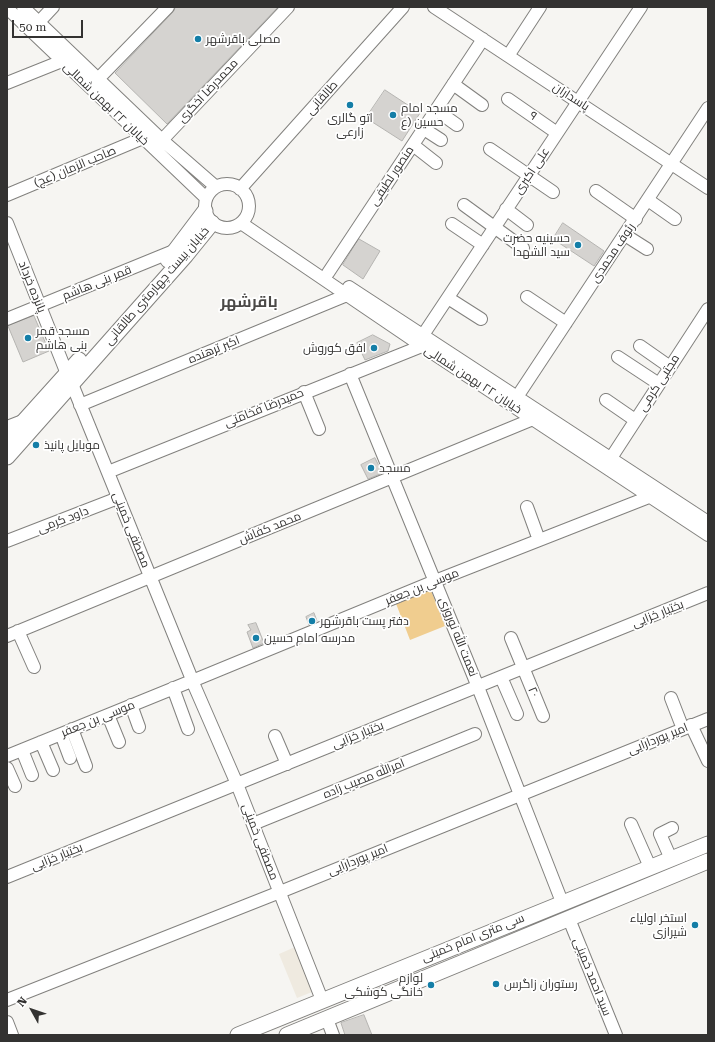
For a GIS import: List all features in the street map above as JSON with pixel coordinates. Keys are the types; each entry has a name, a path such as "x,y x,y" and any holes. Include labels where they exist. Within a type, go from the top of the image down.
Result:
{"main road":[{"name":"خیابان بیست چهارمتری طالقانی","path":"7,457 69,379 182,252 208,211"},
{"path":"7,440 25,420 69,379"},
{"name":"سی متری امام خمینی","path":"238,1035 562,902 708,844"},
{"name":"سی متری امام خمینی","path":"287,1035 708,861"}],"street":[{"name":"خیابان ۲۲ بهمن شمالی","path":"24,7 162,140 216,187"},
{"path":"39,22 53,7"},
{"path":"98,79 168,7"},
{"name":"محمدرضا اخگری","path":"162,140 288,7"},
{"name":"طالقانی","path":"240,188 403,7"},
{"name":"پاسداران","path":"434,7 673,163 708,188"},
{"path":"508,56 540,7"},
{"name":"علی اکبری","path":"422,340 506,209 641,7"},
{"name":"خیابان ۲۲ بهمن شمالی","path":"7,8 143,138 208,211"},
{"name":"منصور لطیفی","path":"328,273 483,39"},
{"path":"7,83 62,61"},
{"path":"453,84 482,105"},
{"name":"۹","path":"508,99 557,133"},
{"name":"رئوف محمدی","path":"517,397 708,108"},
{"path":"436,110 457,125"},
{"path":"424,129 441,140"},
{"name":"صاحب الزمان (عج)","path":"7,195 143,138"},
{"path":"413,145 436,163"},
{"path":"490,149 553,192"},
{"path":"228,184 240,188 247,198 248,211 243,220 235,226 223,228 208,211 216,187 228,184"},
{"path":"596,191 636,219"},
{"path":"648,200 675,219"},
{"path":"464,205 523,248"},
{"path":"506,209 527,225"},
{"name":"خیابان ۲۲ بهمن شمالی","path":"243,220 328,273 533,419 708,535"},
{"name":"خیابان ۲۲ بهمن شمالی","path":"243,220 347,295 517,397 707,520"},
{"name":"پانزده خرداد","path":"7,223 69,379"},
{"path":"452,224 483,245"},
{"path":"625,235 648,249"},
{"name":"قمر بنی هاشم","path":"7,319 182,252"},
{"name":"اکبر ترهنده","path":"80,405 347,295"},
{"path":"527,297 566,323"},
{"path":"448,298 481,319"},
{"name":"مجتبی کرمی","path":"611,458 708,309"},
{"name":"حمیدرضا فخامتی","path":"108,472 350,374 422,340"},
{"path":"640,346 670,367"},
{"path":"618,357 659,384"},
{"name":"نعمت الله نوروزی","path":"350,374 478,687 562,902"},
{"name":"مصطفی خمینی","path":"69,379 193,681 238,784 322,1000"},
{"path":"304,392 319,429"},
{"path":"606,400 635,420"},
{"name":"محمد کفاش","path":"12,633 533,419"},
{"path":"7,427 25,420"},
{"name":"موسی بن جعفر","path":"7,756 435,581 649,497"},
{"name":"داود کرمی","path":"7,541 118,498"},
{"path":"527,507 539,540"},
{"name":"بختیار خزایی","path":"7,877 708,593"},
{"path":"12,633 34,668"},
{"name":"۲۰","path":"511,638 543,716"},
{"path":"500,677 517,714"},
{"path":"173,688 188,729"},
{"path":"671,698 708,761"},
{"path":"131,705 139,727"},
{"path":"108,715 119,742"},
{"name":"امیر پوردارایی","path":"7,1000 280,892 708,719"},
{"path":"72,729 86,766"},
{"path":"61,734 70,758"},
{"name":"امرالله مصیب زاده","path":"253,824 475,734"},
{"path":"274,736 287,764"},
{"path":"41,742 53,770"},
{"path":"22,750 32,775"},
{"path":"7,768 14,786"},
{"path":"631,824 650,867"},
{"path":"671,859 660,834 672,828"},
{"name":"سید احمد خمینی","path":"569,919 616,1035"},
{"path":"327,1019 334,1035"},
{"path":"7,1022 12,1035"}],"shaded area":[{"path":"430,588 445,626 410,640 395,601"},
{"path":"295,947 312,992 297,998 279,954"}],"building":[{"name":"مصلی باقرشهر","path":"176,7 278,7 167,124 115,73"},
{"name":"مسجد امام حسین (ع","path":"385,90 420,113 402,141 366,118"},
{"name":"حسینیه حضرت سید الشهدا","path":"563,223 604,251 594,266 553,239"},
{"path":"359,239 380,251 363,279 343,265"},
{"name":"مسجد قمر بنی هاشم","path":"34,316 49,351 23,362 8,326"},
{"name":"افق کوروش","path":"373,335 390,344 388,351 365,360 357,343"},
{"name":"مسجد","path":"375,458 381,470 380,474 368,479 361,465"},
{"name":"دفتر پست باقرشهر","path":"314,613 317,621 309,625 306,617"},
{"name":"مدرسه امام حسین","path":"256,623 264,643 253,648 247,632 251,630 248,625"},
{"path":"364,1015 372,1035 345,1035 341,1023"}],"place":[{"name":"مصلی باقرشهر","path":"198,39"},
{"name":"اتو گالری زارعی","path":"350,105"},
{"name":"مسجد امام حسین (ع","path":"393,115"},
{"name":"حسینیه حضرت سید الشهدا","path":"578,245"},
{"name":"مسجد قمر بنی هاشم","path":"28,338"},
{"name":"افق کوروش","path":"374,348"},
{"name":"موبایل پانیذ","path":"36,445"},
{"name":"مسجد","path":"371,468"},
{"name":"دفتر پست باقرشهر","path":"312,621"},
{"name":"مدرسه امام حسین","path":"256,638"},
{"name":"استخر اولیاء شیرازی","path":"695,925"},
{"name":"رستوران زاگرس","path":"496,984"},
{"name":"لوازم خانگی کوشکی","path":"431,985"}],"district":[{"name":"باقرشهر","path":"249,302"}]}
